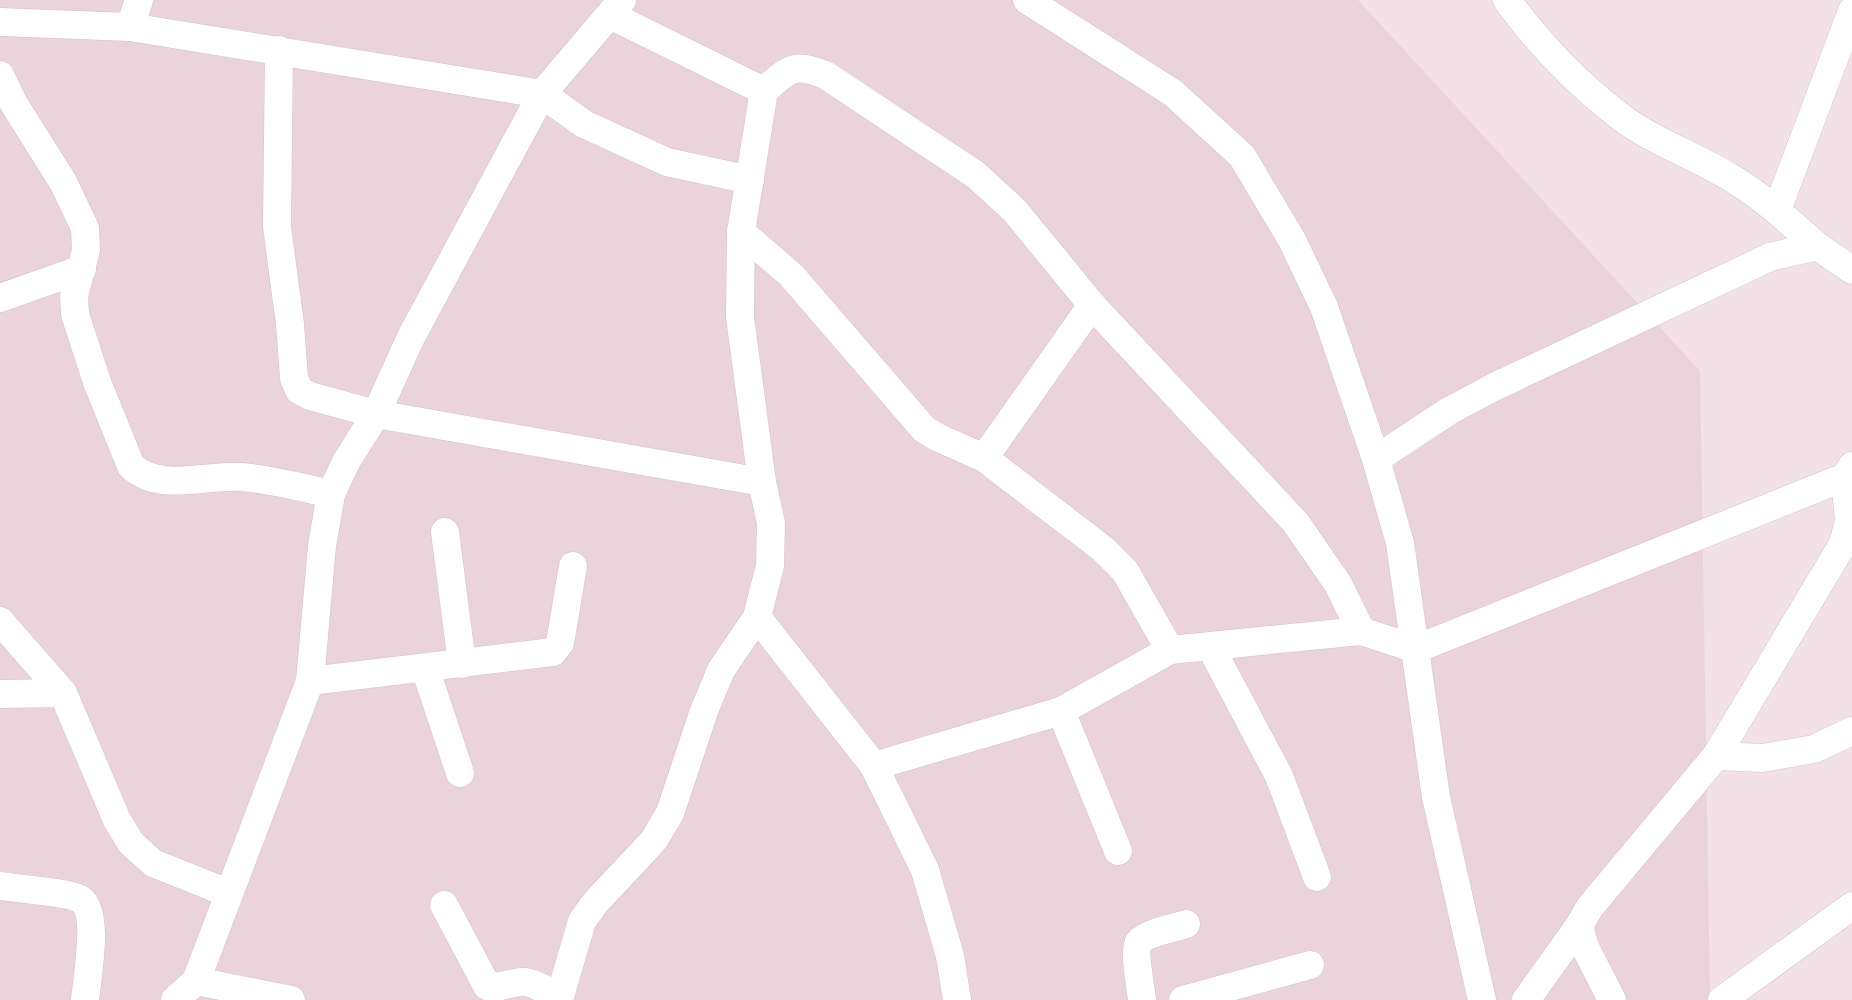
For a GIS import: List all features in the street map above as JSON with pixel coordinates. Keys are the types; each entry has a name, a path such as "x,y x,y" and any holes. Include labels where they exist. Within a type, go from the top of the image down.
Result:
{"street":[{"path":"130,27 139,0"},
{"path":"1508,0 1535,36 1579,82 1619,115 1662,144 1727,175 1763,198 1817,246 1852,270"},
{"path":"1035,1 1173,93 1242,156 1292,240 1324,307 1376,459 1400,543 1436,798 1482,1000"},
{"path":"175,1000 196,981 310,681 322,546 330,494 346,462 376,414 412,337 542,94 616,8 764,91"},
{"path":"1777,210 1852,11"},
{"path":"0,22 130,27 542,94 584,124 667,162 750,180"},
{"path":"279,50 277,227 290,324 294,378 299,390 310,396 376,414 762,482"},
{"path":"444,905 487,986 496,988 522,982 534,984 559,999 582,921 595,903 654,840 670,813 704,711 721,670 757,617 770,566 771,523 762,482 740,318 741,232 764,91 785,71 807,67 826,76 976,175 1015,211 1092,305 1296,523 1338,584 1361,631"},
{"path":"0,75 14,104 62,182 85,228 86,250 74,296 75,314 97,382 131,466 141,475 156,480 240,477 283,482 330,494"},
{"path":"741,232 791,275 924,429 984,458 1103,549 1125,571 1170,650"},
{"path":"1376,459 1448,412 1521,374 1770,257 1817,246"},
{"path":"0,298 82,269"},
{"path":"984,458 1092,305"},
{"path":"874,766 1060,711 1170,650 1361,631 1416,649 1848,471 1849,521 1843,544 1716,756 1590,907 1579,926 1526,1000"},
{"path":"445,532 462,664"},
{"path":"310,681 553,652 560,643 573,566"},
{"path":"757,617 874,766 925,870 950,956 957,1000"},
{"path":"0,621 63,693 118,820 131,843 153,863 228,894"},
{"path":"1210,646 1279,776 1317,877"},
{"path":"425,668 460,773"},
{"path":"0,694 63,693"},
{"path":"1060,711 1118,851"},
{"path":"1716,756 1763,758 1814,749 1852,731"},
{"path":"0,886 80,898 90,908 92,924 85,1000"},
{"path":"1722,1000 1852,906"},
{"path":"1142,1000 1137,952 1139,942 1148,936 1186,924"},
{"path":"1579,926 1585,948 1612,1000"},
{"path":"1183,1000 1310,964"},
{"path":"196,981 291,1000"}],"shaded area":[{"path":"0,0 1358,0 1700,371 1710,1000 0,1000"}]}
